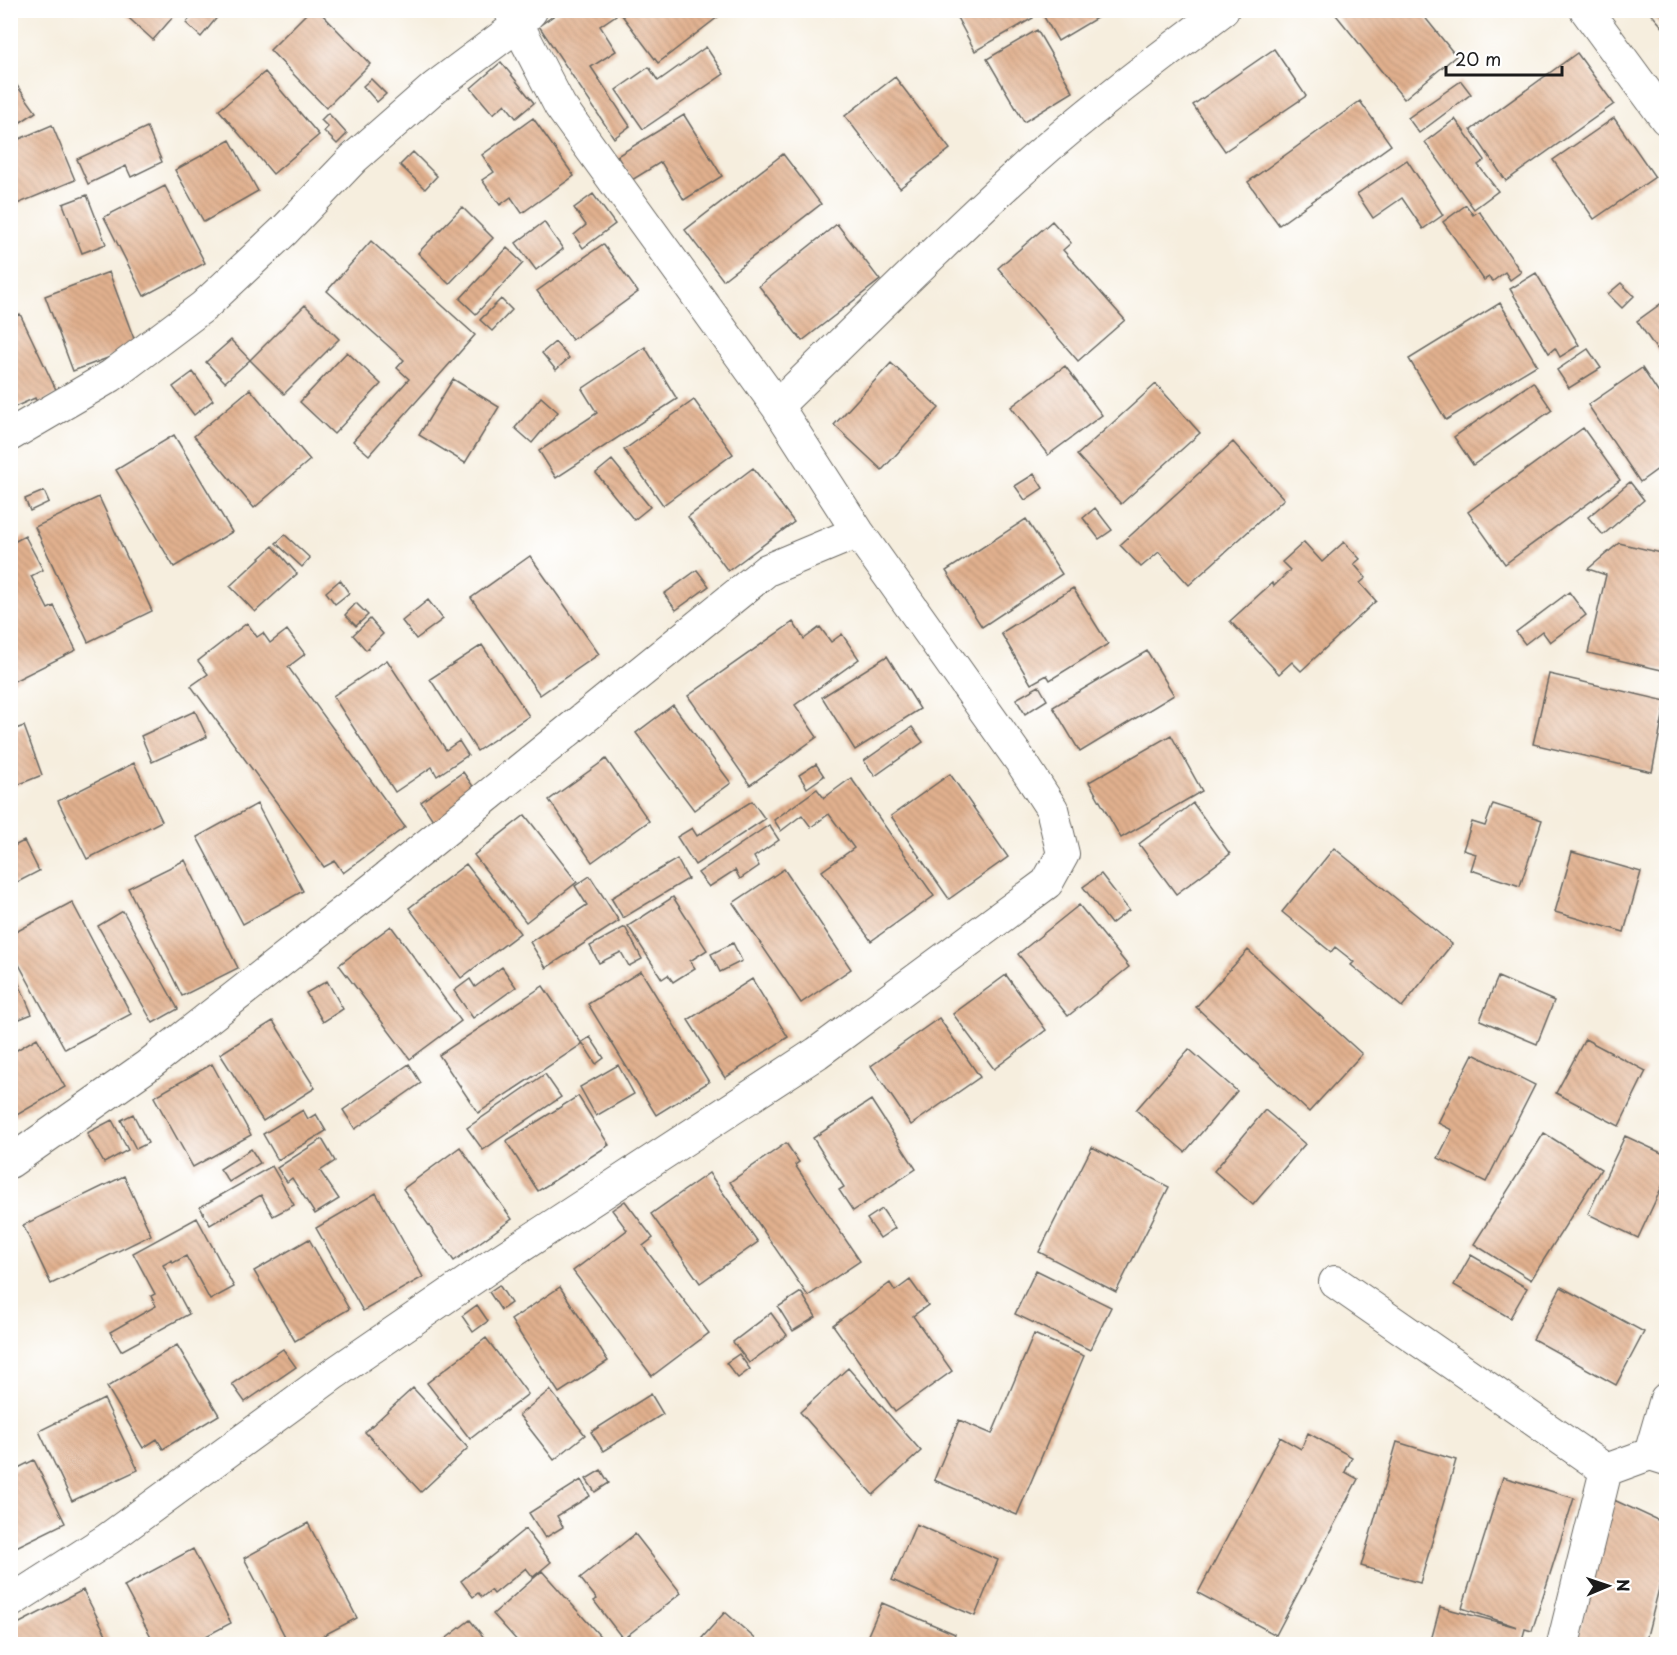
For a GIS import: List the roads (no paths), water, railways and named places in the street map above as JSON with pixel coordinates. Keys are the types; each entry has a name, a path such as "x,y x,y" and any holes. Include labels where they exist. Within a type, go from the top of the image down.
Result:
{"street":[{"path":"777,406 961,227 1032,162 1156,60 1223,10"},
{"path":"1586,10 1666,119"},
{"path":"10,435 111,376 204,306 285,230 354,158 520,16 539,69 560,106 777,406 858,532 1053,809 1063,854 1047,883 817,1053 491,1266 332,1376 108,1539 10,1602"},
{"path":"10,1162 147,1066 374,888 767,570 858,532"},
{"path":"1335,1282 1606,1470 1658,1456 1666,1399"},
{"path":"1563,1644 1606,1470"}]}
